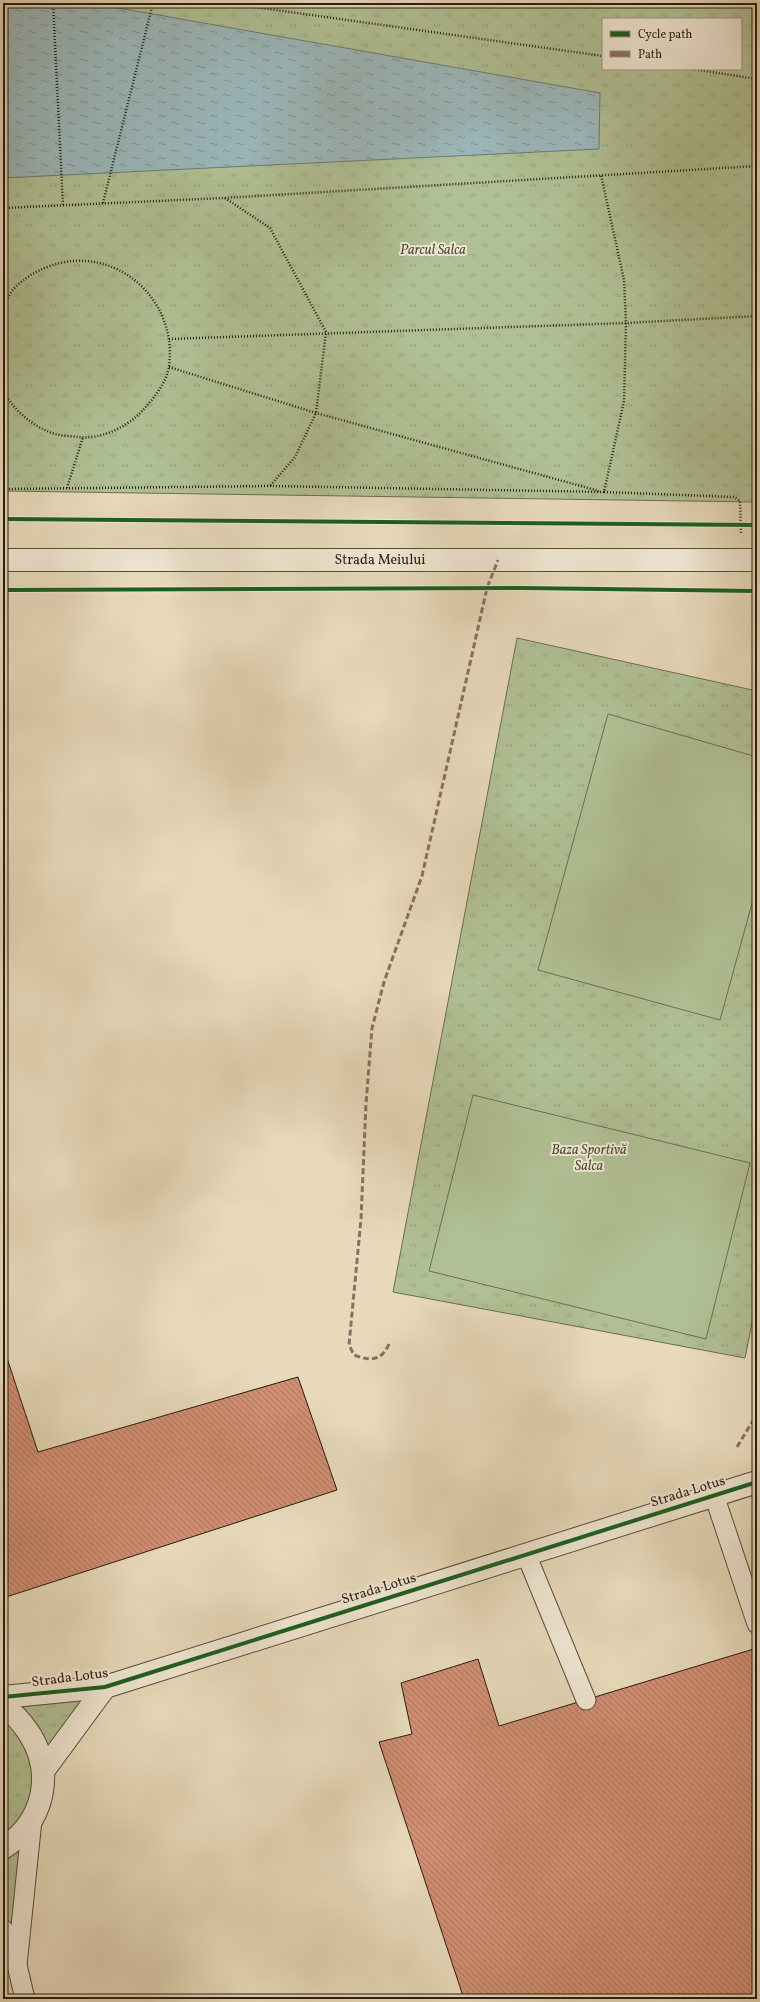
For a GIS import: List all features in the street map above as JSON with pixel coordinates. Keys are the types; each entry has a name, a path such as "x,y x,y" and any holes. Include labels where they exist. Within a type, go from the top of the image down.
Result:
{"street":[{"name":"Strada Meiului","path":"3,560 750,560"},
{"name":"Strada Lotus","path":"3,1697 105,1687 757,1482"},
{"name":"Strada Lotus","path":"44,1770 105,1687"},
{"path":"3,1707 24,1725 37,1746 44,1770 42,1796 32,1820 16,1840 3,1848"}],"lane":[{"path":"714,1495 757,1624"},
{"path":"526,1554 586,1700"},
{"path":"17,1965 32,1820"},
{"path":"3,1929 17,1965 25,1999"}],"path":[{"path":"52,3 63,206"},
{"path":"226,3 602,56"},
{"path":"103,203 152,4"},
{"path":"698,70 757,79"},
{"path":"3,208 224,198 757,166"},
{"path":"602,175 624,280 626,323 624,401 604,492"},
{"path":"224,198 270,228 326,332 316,413 295,457 270,486"},
{"path":"3,306 13,290 36,272 63,262 93,261 121,270 144,287 161,311 169,339 169,367 156,395 137,417 112,432 83,437 55,434 28,420 8,400 3,390"},
{"path":"169,339 326,332 626,323 757,316"},
{"path":"169,367 316,413 604,492"},
{"path":"67,488 83,437"},
{"path":"3,489 270,486 604,492 734,497 740,501 741,525 750,560"},
{"path":"733,525 746,525"}],"green space":[{"name":"Parcul Salca","path":"3,3 757,3 757,502 3,491"},
{"name":"Baza Sportivă Salca","path":"517,638 757,691 757,1298 745,1358 393,1292"},
{"path":"608,714 757,757 757,885 720,1020 538,970"},
{"path":"473,1095 750,1163 706,1339 429,1271"},
{"path":"105,1687 44,1770 17,1965 3,1929 3,1697"}],"water":[{"path":"3,3 113,7 600,93 599,149 3,178"}],"building":[{"path":"3,1346 38,1452 298,1377 337,1490 3,1598"},
{"path":"757,1648 757,1999 464,1999 379,1742 412,1734 401,1683 478,1659 499,1726"}],"marked path":[{"path":"389,1344 386,1350 379,1357 370,1359 354,1355 349,1345 361,1219 366,1104 372,1028 384,982 422,876 487,588 498,560"},
{"path":"737,1447 757,1414"}],"cycle path":[{"path":"3,519 757,525"},
{"path":"3,590 522,588 757,591"},
{"path":"3,1697 105,1687 757,1482"}]}
